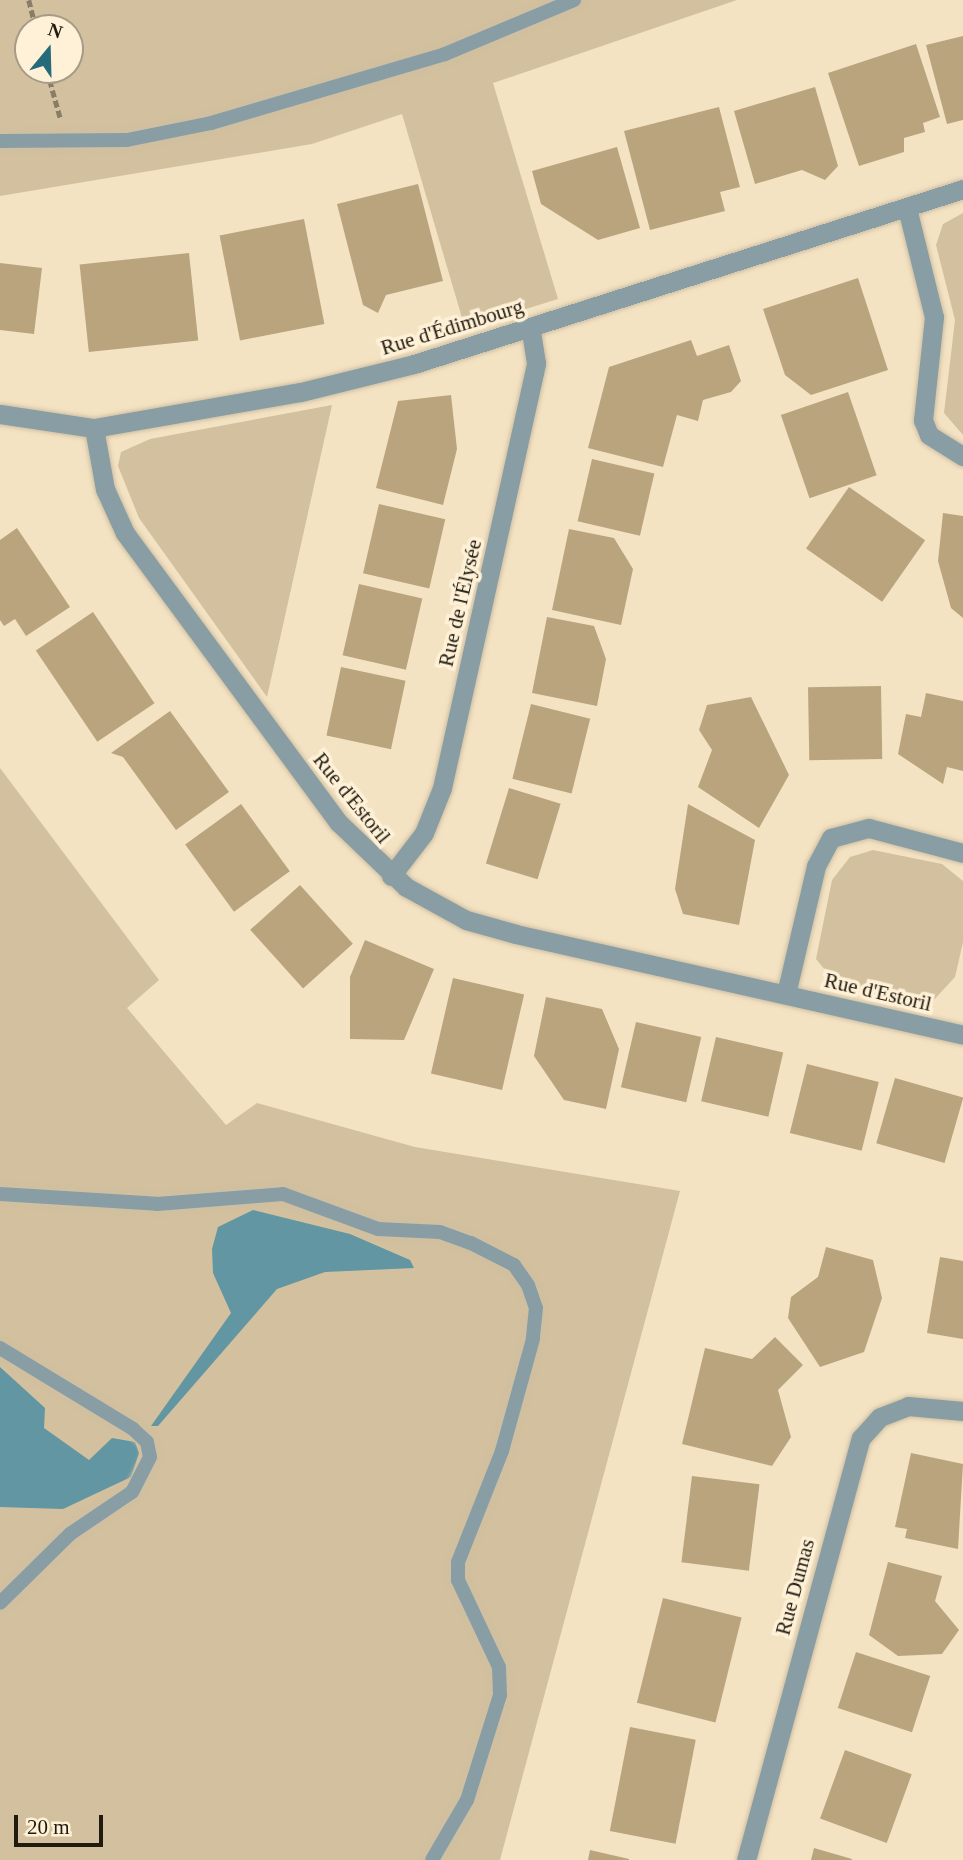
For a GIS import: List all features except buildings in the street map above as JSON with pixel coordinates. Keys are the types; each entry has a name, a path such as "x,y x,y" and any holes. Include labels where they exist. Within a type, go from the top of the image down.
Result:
{"street":[{"name":"Rue d'Édimbourg","path":"0,414 94,428 301,392 530,327 963,190"},
{"path":"907,208 934,317 923,420 929,435 963,456"},
{"name":"Rue de l'Élysée","path":"391,876 424,832 442,788 536,363 530,327"},
{"name":"Rue d'Estoril","path":"94,428 105,489 125,533 338,822 391,876 425,900 486,926 786,994 962,1030"},
{"path":"786,994 816,866 831,838 869,828 963,853"},
{"name":"Rue Dumas","path":"746,1860 861,1438 880,1417 908,1406 963,1411"}],"lane":[{"path":"0,141 67,144 211,123 444,54 574,0"},
{"path":"0,1194 157,1204 283,1194 378,1228 440,1232 471,1242 514,1265 528,1285 536,1308 533,1339 502,1451 457,1562 458,1580 499,1667 500,1695 467,1800 432,1860"},
{"path":"0,1348 133,1429 147,1442 150,1457 132,1492 70,1534 0,1603"}],"path":[{"path":"51,84 67,144"}],"shaded area":[{"path":"0,0 737,0 493,83 558,299 465,328 402,114 312,144 0,196"},
{"path":"963,213 963,435 944,413 955,320 936,245 943,224"},
{"path":"332,405 267,697 139,518 118,466 121,452 150,439"},
{"path":"0,768 159,980 127,1008 226,1125 257,1103 415,1147 680,1191 500,1860 0,1860"},
{"path":"873,850 942,864 963,881 963,942 955,977 932,1002 907,1003 840,988 816,959 832,880 850,857"}],"water":[{"path":"253,1210 350,1234 410,1260 414,1268 325,1272 277,1289 158,1426 151,1426 231,1313 213,1273 212,1249 218,1227"},
{"path":"0,1367 45,1408 44,1428 89,1460 112,1438 135,1442 139,1453 131,1477 63,1509 0,1507"}]}
